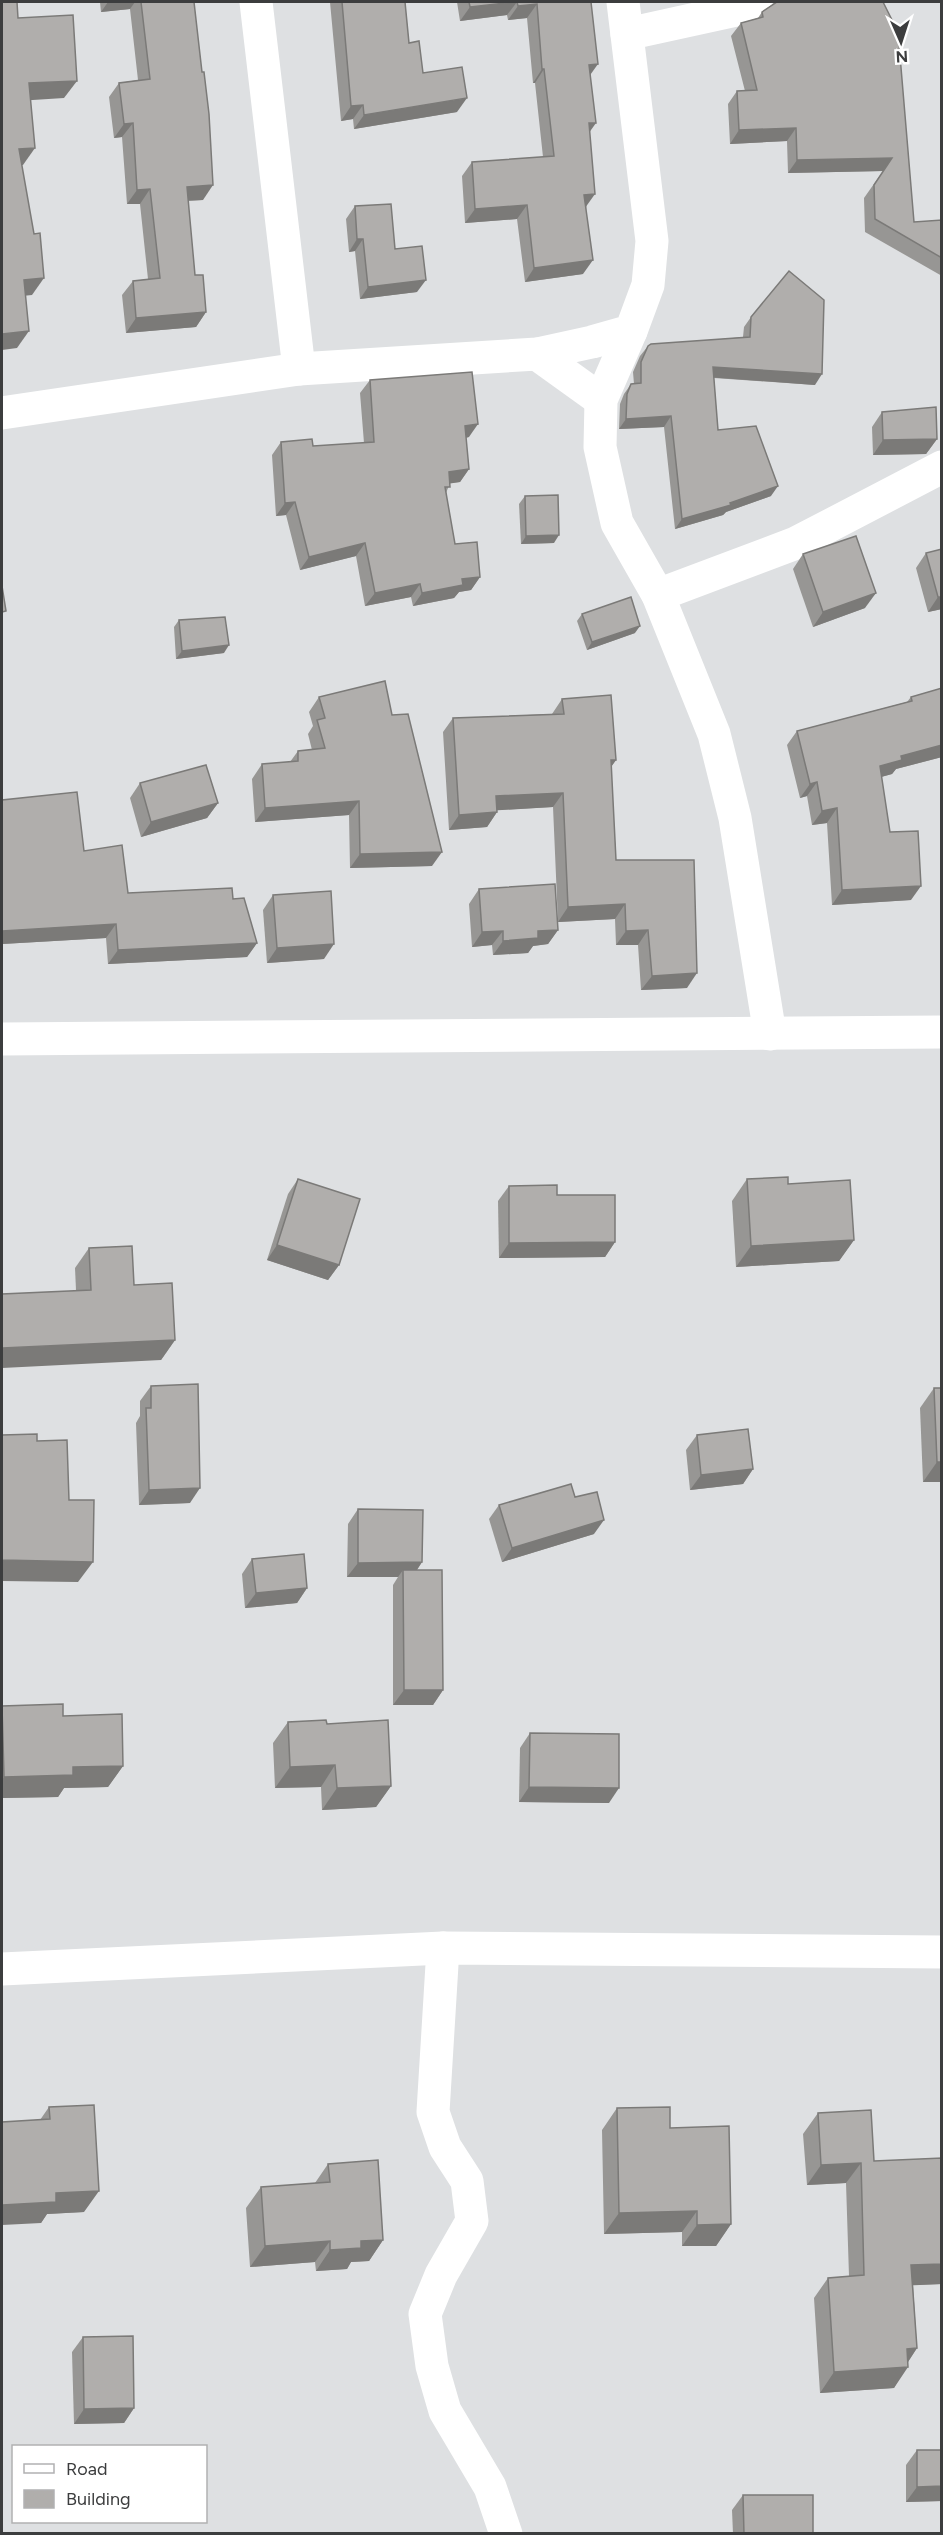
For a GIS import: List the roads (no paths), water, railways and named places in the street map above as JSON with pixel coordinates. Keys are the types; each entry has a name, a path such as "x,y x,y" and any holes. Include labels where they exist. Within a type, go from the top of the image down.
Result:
{"street":[{"path":"256,2 299,369"},
{"path":"623,2 652,241 648,285 601,400 600,447 616,523 657,595 714,734 735,818 770,1034"},
{"path":"627,34 746,8 756,2"},
{"path":"2,413 299,369 537,354 631,331"},
{"path":"537,354 601,400"},
{"path":"657,595 796,543 942,467"},
{"path":"2,1039 942,1032"},
{"path":"442,1948 433,2112 445,2147 467,2181 472,2221 441,2274 425,2314 432,2366 445,2411 490,2487 506,2534"},
{"path":"2,1969 442,1948 942,1952"}]}
